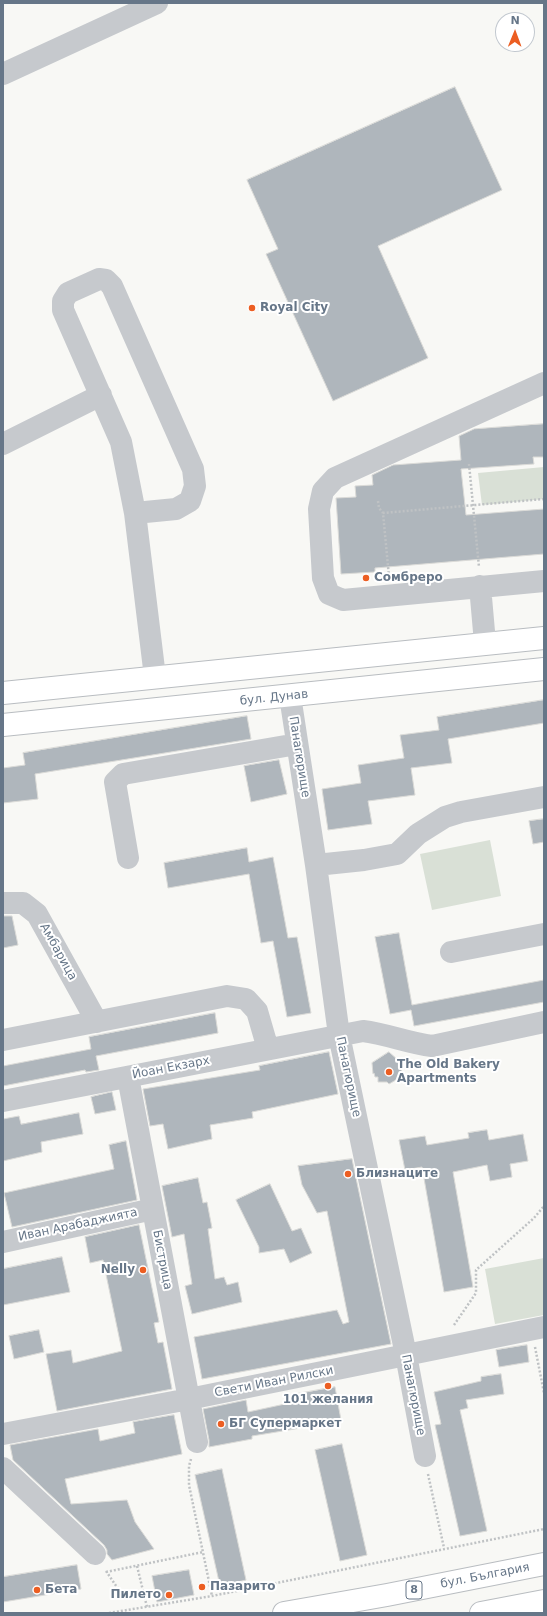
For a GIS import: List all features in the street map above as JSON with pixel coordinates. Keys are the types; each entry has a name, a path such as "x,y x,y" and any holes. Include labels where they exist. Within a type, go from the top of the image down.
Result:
{"main road":[{"path":"3,693 544,638"},
{"name":"бул. Дунав","path":"3,725 544,669"},
{"name":"бул. България","path":"284,1613 387,1595 544,1564"},
{"path":"481,1613 544,1601"}],"street":[{"path":"3,74 157,3"},
{"path":"135,513 176,509 190,501 195,486 193,469 112,286 106,280 99,279 68,293 63,301 63,310 121,442 135,513 155,677"},
{"path":"544,383 336,478 323,491 318,509 323,578 329,594 343,600 544,580"},
{"path":"3,444 101,395"},
{"path":"480,586 485,643"},
{"name":"Панагюрище","path":"290,696 316,865 339,1035 406,1355 424,1456"},
{"path":"128,858 115,782 123,774 297,744"},
{"path":"316,865 364,860 397,854 418,834 445,817 461,812 544,797"},
{"name":"Амбарица","path":"3,903 23,903 37,914 97,1022"},
{"path":"450,952 544,934"},
{"path":"3,1040 227,996 246,999 257,1011 268,1049"},
{"name":"Йоан Екзарх","path":"3,1100 363,1031 380,1033 416,1044 432,1046 544,1022"},
{"name":"Бистрица","path":"128,1077 197,1442"},
{"name":"Иван Арабаджията","path":"3,1242 153,1209"},
{"name":"Свети Иван Рилски","path":"3,1434 189,1399 538,1328"},
{"path":"3,1468 95,1554"}],"path":[{"path":"469,464 480,586"},
{"path":"383,513 544,499"},
{"path":"378,501 379,508 383,513 390,595"},
{"path":"440,1348 476,1293 476,1270 534,1218 544,1206"},
{"path":"538,1328 544,1393"},
{"path":"197,1442 189,1466 189,1485 212,1596"},
{"path":"424,1456 444,1548"},
{"path":"109,1613 212,1596 544,1529"},
{"path":"106,1572 203,1552"},
{"path":"95,1554 125,1599"},
{"path":"137,1566 147,1607"}],"shaded area":[{"path":"544,467 544,499 482,505 478,473"},
{"path":"490,840 501,896 432,910 420,854"},
{"path":"544,1258 544,1315 495,1324 485,1269"}],"building":[{"path":"455,87 502,190 378,246 428,358 333,401 266,254 278,249 247,180"},
{"path":"544,424 544,457 533,457 534,464 461,469 466,515 544,509 544,554 375,568 375,572 341,574 336,498 356,497 355,486 373,485 372,475 393,465 461,460 459,436 474,429"},
{"path":"544,700 544,723 448,739 452,763 411,768 415,795 368,801 372,824 328,830 322,789 361,783 358,765 404,758 400,735 439,730 437,717"},
{"path":"247,716 251,739 35,774 38,799 3,803 3,768 25,765 23,753"},
{"path":"279,760 287,794 251,802 244,766"},
{"path":"544,819 544,842 533,844 529,821"},
{"path":"247,848 249,862 273,857 288,938 297,937 311,1013 287,1017 273,941 261,943 249,874 168,888 164,863"},
{"path":"3,916 12,916 18,945 3,948"},
{"path":"399,933 412,1005 544,980 544,1002 414,1026 411,1010 390,1014 375,937"},
{"path":"215,1013 218,1033 96,1056 99,1070 86,1072 85,1070 3,1086 3,1066 91,1049 89,1037"},
{"path":"329,1052 338,1094 252,1112 253,1118 210,1125 212,1139 168,1149 163,1124 150,1126 143,1089 260,1070 259,1066"},
{"path":"389,1052 401,1063 399,1066 403,1068 399,1074 401,1077 389,1084 387,1082 378,1082 378,1077 375,1077 374,1073 373,1074 372,1063"},
{"path":"112,1092 116,1110 95,1114 91,1097"},
{"path":"79,1113 83,1134 41,1142 42,1152 3,1161 3,1119 19,1116 21,1124"},
{"path":"487,1130 489,1140 523,1134 528,1161 510,1164 512,1177 490,1181 487,1165 453,1172 473,1287 444,1292 422,1167 405,1170 399,1140 425,1136 427,1145 469,1138 468,1133"},
{"path":"126,1141 137,1200 12,1227 4,1193 114,1169 109,1145"},
{"path":"352,1159 391,1344 202,1379 194,1337 337,1310 343,1324 349,1322 327,1211 317,1213 302,1185 298,1166"},
{"path":"198,1178 203,1203 207,1202 212,1228 208,1229 215,1279 224,1277 227,1285 238,1282 242,1302 192,1314 185,1286 192,1284 184,1234 172,1237 162,1186"},
{"path":"270,1184 292,1231 301,1228 312,1253 290,1263 284,1249 259,1253 259,1247 236,1200"},
{"path":"139,1225 159,1322 154,1323 158,1343 163,1342 172,1389 57,1411 46,1354 71,1350 73,1363 122,1351 103,1260 90,1263 85,1237"},
{"path":"62,1257 70,1292 3,1305 3,1269"},
{"path":"39,1330 44,1352 14,1359 9,1336"},
{"path":"527,1345 529,1362 499,1367 496,1350"},
{"path":"501,1374 504,1394 466,1400 468,1408 460,1410 487,1531 460,1536 435,1425 441,1424 434,1392 481,1381 481,1377"},
{"path":"335,1387 341,1420 338,1422 252,1436 252,1439 209,1447 203,1409 246,1400 248,1412 299,1401 297,1394"},
{"path":"174,1415 182,1454 65,1479 71,1504 127,1500 135,1522 154,1549 112,1560 107,1554 107,1550 104,1545 13,1460 10,1445 98,1429 100,1441 135,1433 133,1422"},
{"path":"342,1444 367,1555 340,1561 315,1450"},
{"path":"222,1469 246,1580 220,1586 195,1475"},
{"path":"77,1565 81,1589 3,1602 3,1577"},
{"path":"189,1570 194,1595 157,1602 152,1576"}],"place":[{"name":"Royal City","path":"252,308"},
{"name":"Сомбреро","path":"366,578"},
{"name":"The Old Bakery Apartments","path":"389,1072"},
{"name":"Близнаците","path":"348,1174"},
{"name":"Nelly","path":"143,1270"},
{"name":"101 желания","path":"328,1386"},
{"name":"БГ Супермаркет","path":"221,1424"},
{"name":"Пазарито","path":"202,1587"},
{"name":"Бета","path":"37,1590"},
{"name":"Пилето","path":"169,1595"}]}
